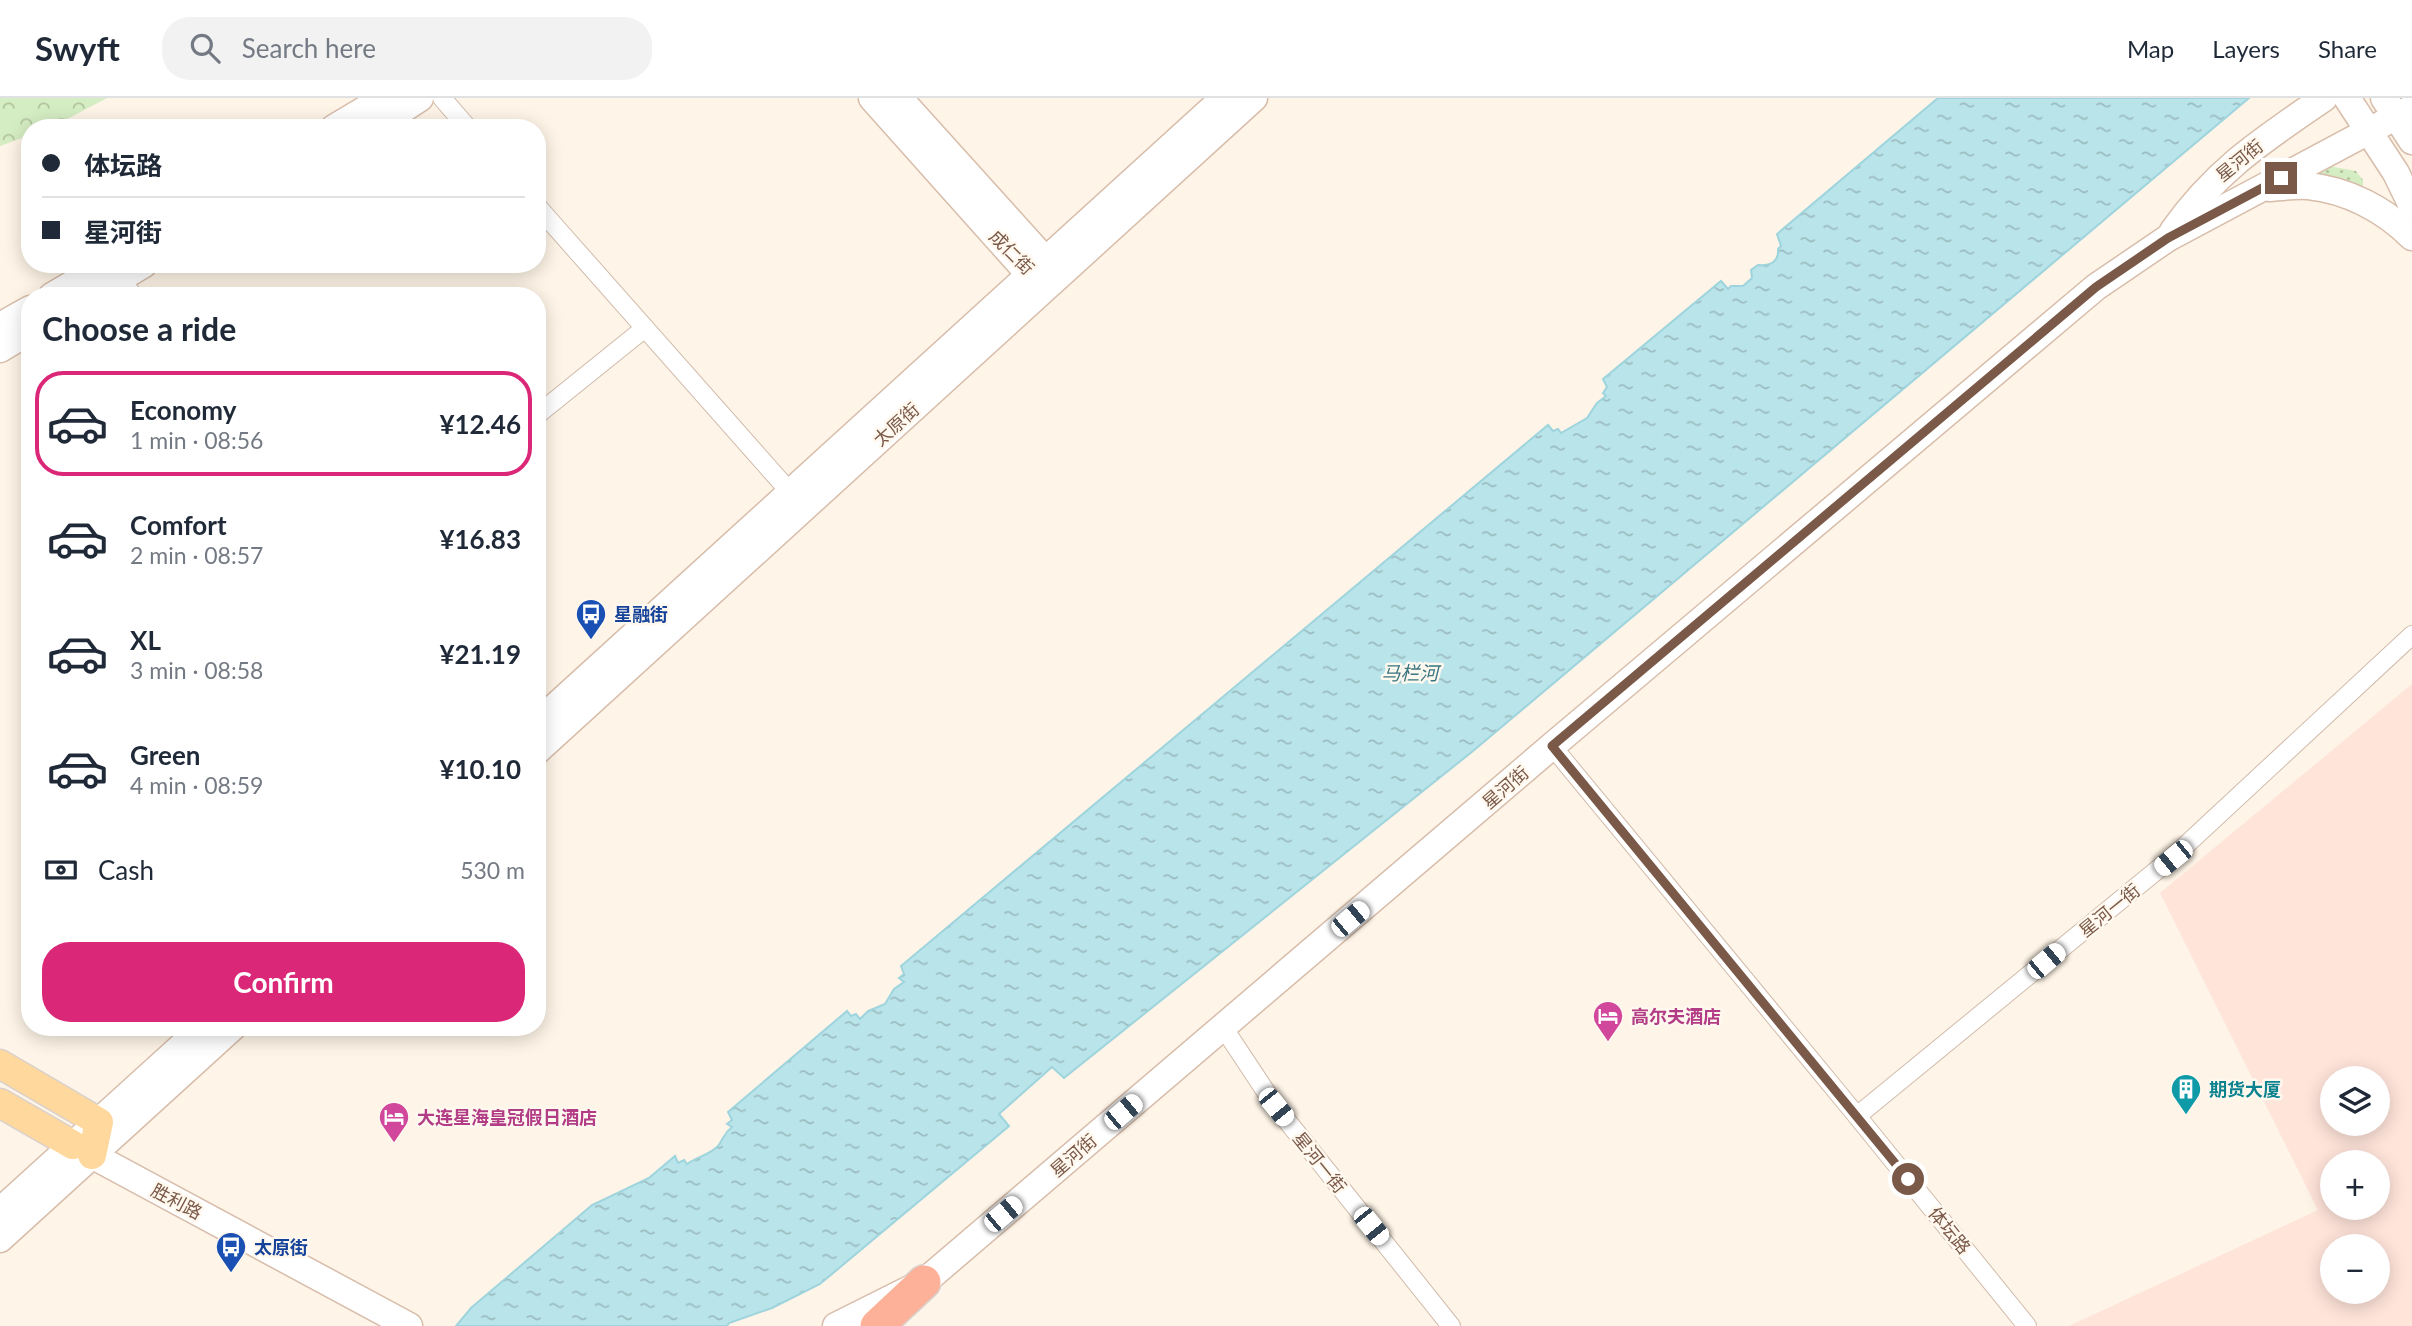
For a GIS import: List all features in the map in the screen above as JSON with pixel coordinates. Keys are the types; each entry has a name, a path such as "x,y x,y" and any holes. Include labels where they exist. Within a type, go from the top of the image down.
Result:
{"highway":[{"path":"877,1326 924,1282"}],"main road":[{"path":"349,119 384,98"},
{"path":"388,119 420,98"},
{"name":"成仁街","path":"872,98 1042,273"},
{"name":"成仁街","path":"899,98 1042,273"},
{"name":"太原街","path":"546,734 1042,273 1224,98"},
{"name":"太原街","path":"1042,273 1254,98"},
{"name":"星河街","path":"2168,238 2214,180 2233,163 2325,98"},
{"path":"2347,98 2396,173 2412,206"},
{"path":"2369,131 2392,104 2412,141"},
{"name":"星河街","path":"836,1326 924,1282 1552,746 2096,287 2168,238 2369,131"},
{"path":"2260,189 2307,186 2342,193 2373,207 2399,224 2412,237"},
{"path":"81,287 116,276"},
{"path":"102,287 116,276"},
{"path":"0,326 21,314"},
{"path":"0,349 21,336"},
{"path":"0,1239 83,1150 99,1122 193,1036"},
{"path":"0,1211 83,1150 222,1036"},
{"path":"0,1064 99,1122"},
{"name":"胜利路","path":"0,1104 409,1326"}],"street":[{"path":"442,98 460,119"},
{"path":"546,216 797,500"},
{"path":"546,408 645,328"},
{"name":"星河一街","path":"1857,1116 2173,858 2412,635"},
{"name":"体坛路","path":"1552,746 2026,1326"},
{"name":"星河一街","path":"1223,1027 1276,1107 1451,1326"}],"shaded area":[{"path":"2412,684 2412,1326 2069,1326 2318,1210 2160,893"}],"green space":[{"path":"0,98 107,98 67,119 21,119 21,138 0,146"},
{"path":"2323,165 2356,171 2363,180 2363,188 2316,174"}],"water":[{"name":"马栏河","path":"1938,98 2249,98 1473,751 1064,1078 1052,1067 999,1114 1009,1126 820,1284 772,1308 727,1326 456,1326 471,1308 592,1205 649,1178 675,1156 678,1163 684,1160 687,1164 715,1149 732,1127 727,1124 732,1120 728,1112 847,1011 851,1016 856,1014 860,1019 868,1011 885,1004 894,989 904,982 899,978 904,974 901,966 1548,425 1553,431 1558,429 1561,433 1587,418 1597,403 1606,396 1603,393 1607,387 1603,379 1721,281 1728,289 1731,286 1743,286 1752,278 1751,270 1758,265 1773,262 1781,246 1777,234"}],"place":[{"name":"星融街","path":"591,641"},
{"name":"高尔夫酒店","path":"1608,1043"},
{"name":"期货大厦","path":"2186,1116"},
{"name":"大连星海皇冠假日酒店","path":"394,1144"},
{"name":"太原街","path":"231,1274"}],"route":[{"path":"1908,1179 1552,746 2096,287 2168,238 2281,178"}]}
